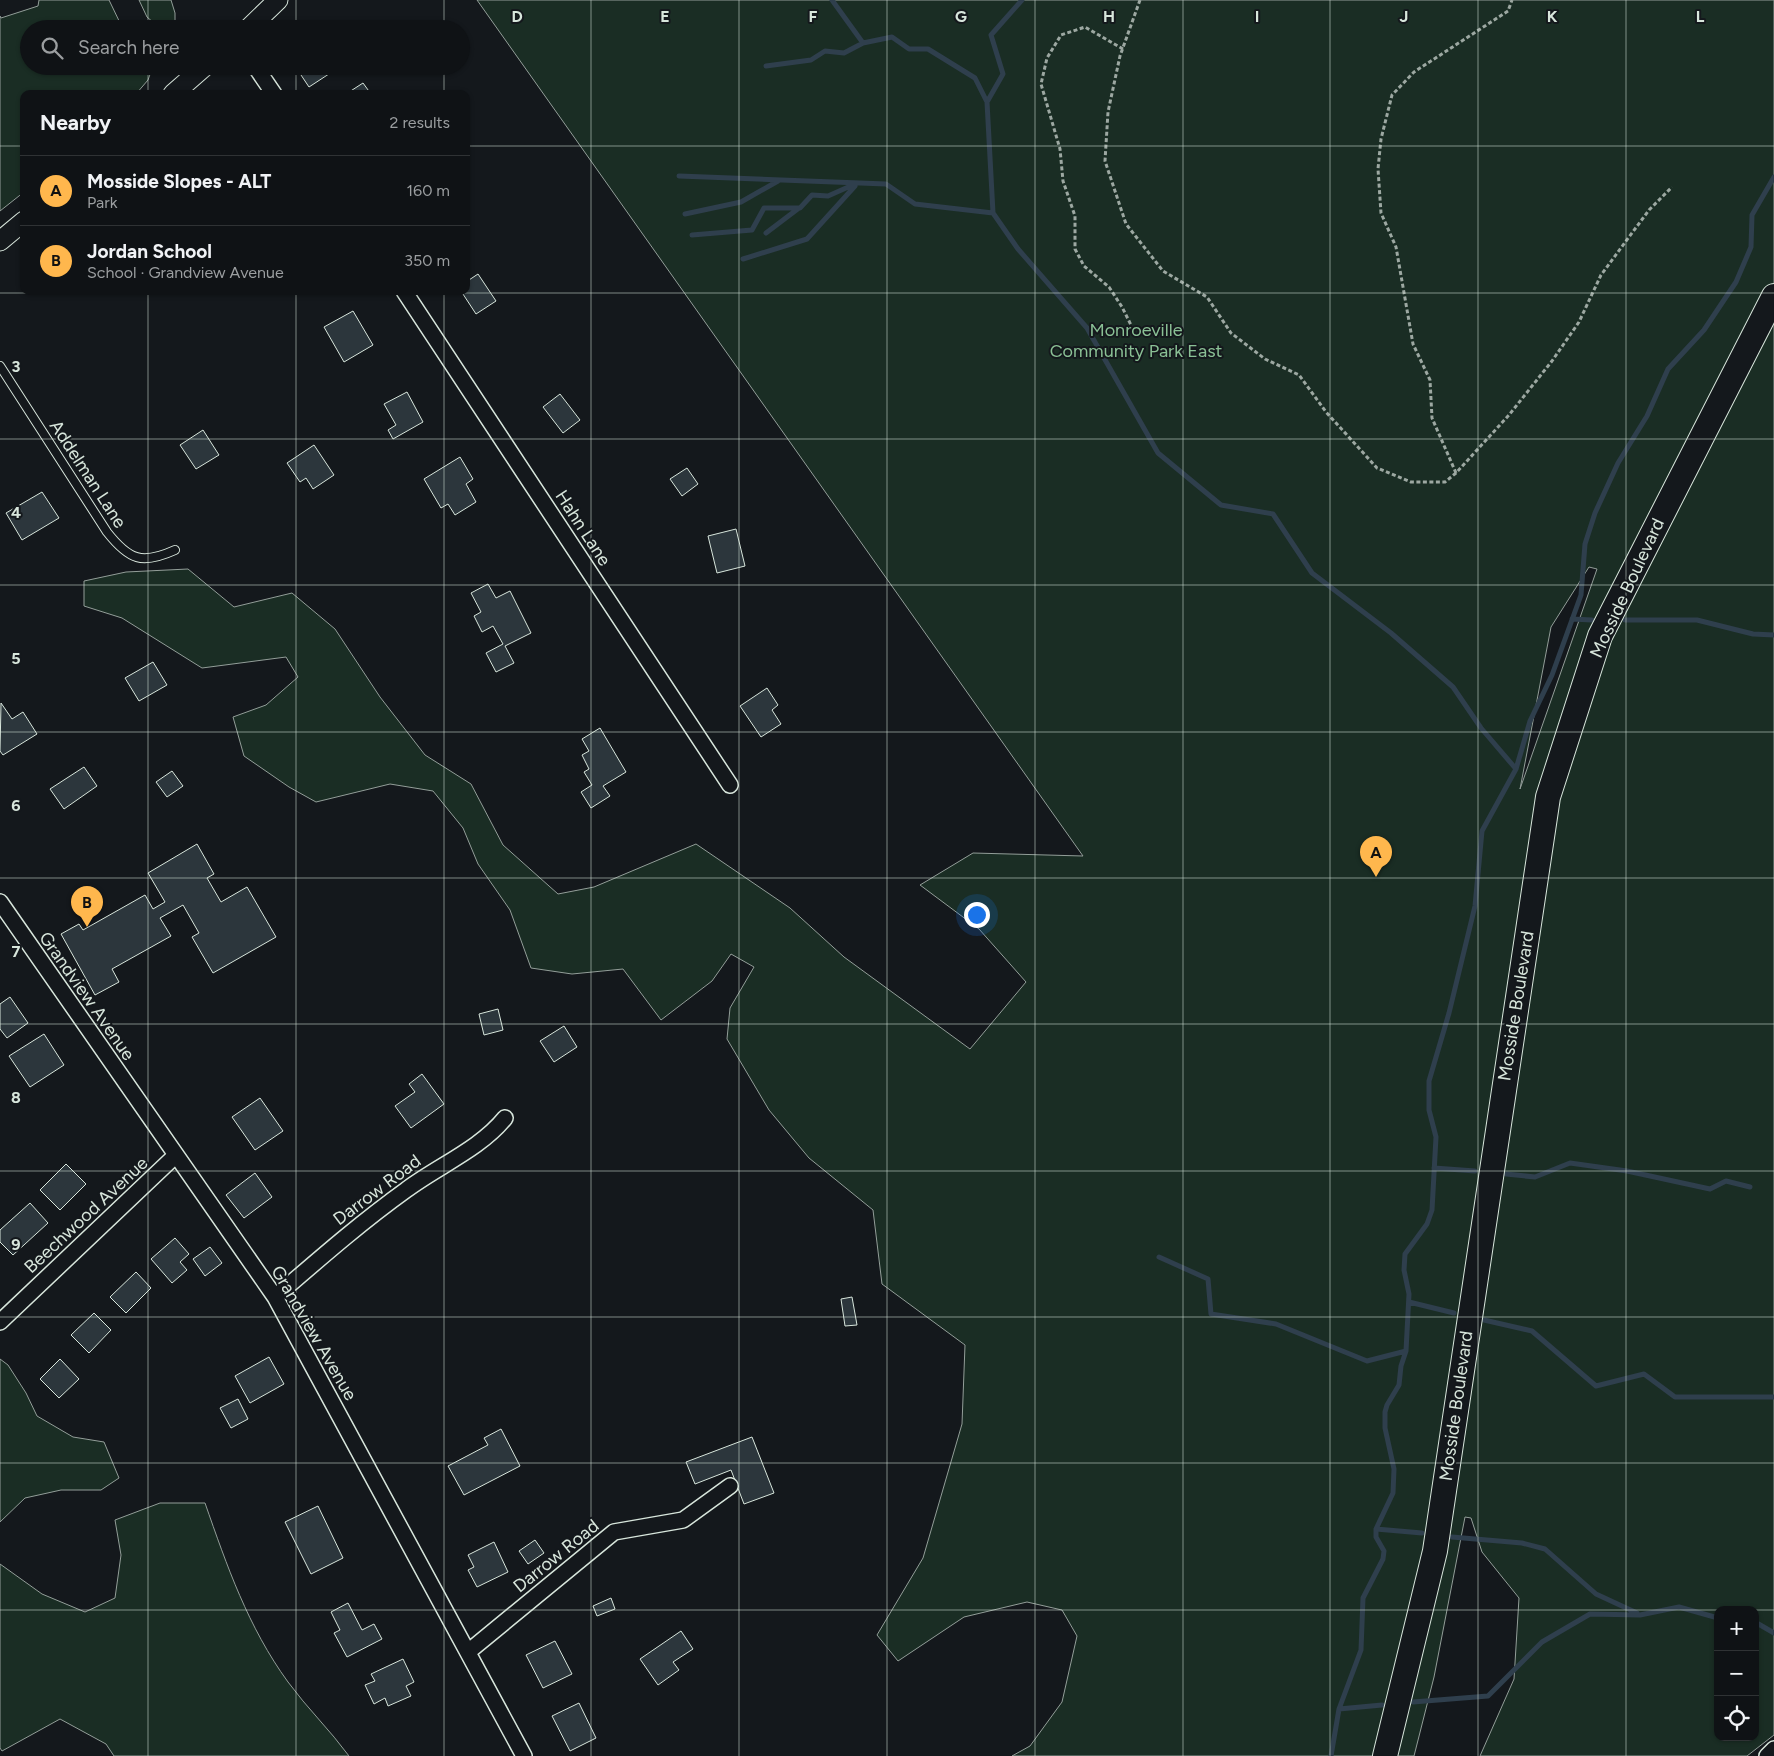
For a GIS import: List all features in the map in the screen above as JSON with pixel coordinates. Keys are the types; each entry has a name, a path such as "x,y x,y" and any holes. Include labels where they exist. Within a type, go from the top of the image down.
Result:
{"main road":[{"name":"Mosside Boulevard","path":"1385,1756 1435,1550 1548,797 1600,636 1774,296"}],"street":[{"path":"257,20 278,0"},
{"path":"178,90 195,75"},
{"path":"261,75 271,90"},
{"path":"0,241 20,224"},
{"name":"Hahn Lane","path":"407,295 730,785"},
{"name":"Grandview Avenue","path":"0,902 175,1156 275,1297 524,1756"},
{"name":"Darrow Road","path":"275,1297 366,1220 407,1189 489,1134 505,1118"},
{"name":"Beechwood Avenue","path":"0,1322 175,1156"},
{"name":"Darrow Road","path":"468,1652 614,1532 683,1520 730,1486"},
{"path":"1767,1756 1774,1749"}],"lane":[{"name":"Addelman Lane","path":"0,366 107,532 121,550 137,558 148,559 156,558 175,550"}],"path":[{"path":"1140,0 1123,48 1108,112 1104,161 1126,224 1163,271 1207,297 1231,333 1265,359 1299,375 1326,412 1377,468 1411,482 1445,482 1456,473 1509,415 1552,361 1579,322 1601,275 1649,210 1672,187"},
{"path":"1456,473 1432,418 1430,380 1412,344 1396,247 1381,213 1378,168 1381,139 1392,95 1414,72 1508,11 1512,0"},
{"path":"1123,48 1085,27 1061,36 1047,58 1041,84 1060,149 1062,181 1075,216 1075,249 1084,266 1109,287 1122,307 1132,330"}],"green space":[{"path":"39,0 109,0 119,20 20,20 20,75 150,75 139,90 20,90 20,195 0,211 0,16 1,18 38,6"},
{"path":"139,0 171,0 175,20 150,20 147,17"},
{"name":"Monroeville Community Park East","path":"477,0 1774,0 1774,1735 1747,1756 1480,1756 1514,1679 1519,1598 1482,1552 1471,1518 1465,1517 1434,1677 1414,1756 1012,1756 1030,1746 1062,1702 1077,1636 1062,1610 1027,1602 964,1617 898,1661 877,1635 923,1558 962,1424 965,1345 882,1284 873,1210 809,1158 769,1110 727,1039 730,1008 754,967 731,954 712,981 661,1020 623,969 572,974 531,968 510,910 478,864 463,828 433,791 390,784 316,802 289,787 244,756 233,717 266,705 298,677 286,657 202,668 122,618 84,606 84,581 126,572 188,569 234,607 292,593 335,629 380,697 425,755 471,784 503,845 558,894 594,887 696,844 790,908 844,957 970,1049 1026,982 979,929 920,885 973,853 1083,856","holes":["1589,567 1597,569 1520,789 1551,627"]},
{"path":"0,1359 8,1365 26,1393 37,1416 73,1437 104,1442 119,1478 101,1490 61,1490 25,1498 0,1522"},
{"path":"160,1503 205,1503 230,1573 261,1640 288,1682 349,1756 114,1756 106,1744 60,1719 2,1751 0,1748 0,1564 42,1594 85,1612 115,1598 121,1555 115,1520"}],"building":[{"path":"301,75 327,75 309,87"},
{"path":"363,83 368,90 352,90"},
{"path":"478,274 496,301 476,314 464,295 470,295 470,279"},
{"path":"353,311 373,345 344,362 324,327"},
{"path":"407,392 423,422 393,439 388,430 396,425 384,404"},
{"path":"560,394 580,420 563,433 543,407"},
{"path":"203,430 219,455 196,469 180,445"},
{"path":"314,445 334,475 313,489 306,478 300,482 287,463"},
{"path":"460,457 473,479 466,484 476,502 455,515 448,504 441,508 424,479"},
{"path":"687,468 698,484 682,496 670,479"},
{"path":"42,492 59,518 22,540 6,513"},
{"path":"736,529 745,566 717,573 708,536"},
{"path":"488,584 496,598 510,591 531,633 505,646 514,663 496,672 486,653 503,644 493,626 482,632 474,616 481,612 471,593"},
{"path":"153,662 167,685 139,701 125,678"},
{"path":"767,688 778,705 772,710 781,724 761,737 740,706"},
{"path":"1,703 12,719 23,712 37,734 3,755 0,751"},
{"path":"600,728 626,772 603,786 610,796 591,808 581,792 592,785 584,772 589,769 582,755 589,751 582,739"},
{"path":"84,767 97,786 64,809 50,789"},
{"path":"172,771 183,786 167,797 156,782"},
{"path":"197,844 214,874 207,878 221,902 247,887 276,937 213,973 192,937 199,933 183,905 160,918 171,936 112,969 119,982 95,995 61,934 79,924 83,930 145,895 153,909 165,902 148,873"},
{"path":"10,997 28,1023 7,1038 0,1029 0,1004"},
{"path":"498,1009 503,1030 484,1035 479,1014"},
{"path":"564,1026 577,1047 554,1062 540,1041"},
{"path":"44,1034 64,1065 30,1087 9,1056"},
{"path":"422,1074 444,1104 411,1128 395,1106 415,1092 409,1084"},
{"path":"260,1098 283,1131 255,1150 232,1117"},
{"path":"66,1164 86,1184 60,1210 40,1190"},
{"path":"255,1173 272,1197 244,1218 226,1195"},
{"path":"30,1203 48,1223 13,1255 0,1242 0,1230"},
{"path":"175,1238 189,1254 180,1262 187,1270 172,1283 151,1259"},
{"path":"210,1247 222,1263 205,1276 193,1259"},
{"path":"136,1272 151,1288 126,1313 110,1297"},
{"path":"852,1297 857,1325 845,1326 841,1299"},
{"path":"94,1313 111,1330 89,1353 71,1335"},
{"path":"269,1357 284,1384 250,1403 235,1376"},
{"path":"60,1359 79,1379 59,1398 40,1379"},
{"path":"238,1399 248,1419 231,1428 220,1408"},
{"path":"501,1429 520,1466 464,1495 448,1466 488,1445 484,1438"},
{"path":"752,1437 774,1493 744,1504 731,1470 695,1484 686,1462"},
{"path":"318,1506 343,1558 311,1574 285,1522"},
{"path":"535,1540 544,1553 528,1564 519,1551"},
{"path":"494,1542 508,1572 477,1587 468,1570 474,1567 468,1555"},
{"path":"611,1598 615,1609 597,1616 593,1606"},
{"path":"348,1603 362,1630 374,1624 382,1639 347,1657 334,1633 340,1630 331,1612"},
{"path":"681,1631 693,1649 673,1662 679,1670 658,1685 640,1659"},
{"path":"555,1641 572,1674 543,1688 526,1655"},
{"path":"403,1659 414,1682 406,1686 411,1696 388,1706 385,1698 374,1704 365,1685 375,1681 371,1674"},
{"path":"579,1703 596,1738 570,1751 552,1716"}],"waterway":[{"path":"832,0 863,43 892,37 909,49 928,49 975,78 987,102"},
{"path":"1022,0 991,35 1003,74 987,102 993,213 1018,249 1087,328 1158,453 1221,505 1273,514 1312,573 1391,633 1453,687 1481,728 1516,769"},
{"path":"766,66 811,60 825,51 844,53 863,43"},
{"path":"679,176 886,184 915,204 993,213"},
{"path":"1331,1756 1339,1709 1361,1650 1363,1598 1383,1559 1384,1551 1376,1537 1376,1529 1393,1493 1394,1469 1385,1428 1385,1412 1399,1385 1401,1366 1406,1351 1409,1294 1404,1270 1405,1254 1427,1224 1432,1210 1436,1137 1429,1110 1429,1081 1449,1013 1475,906 1482,831 1516,769 1530,721 1552,675 1581,595 1585,544 1595,513 1618,463 1647,416 1668,369 1704,330 1736,282 1751,247 1752,215 1774,177"},
{"path":"685,214 741,202 778,181"},
{"path":"692,235 752,230 764,208 800,208 812,195 828,196 855,184"},
{"path":"743,259 807,239 855,186"},
{"path":"766,233 799,208"},
{"path":"1572,619 1592,620"},
{"path":"1625,620 1697,620 1753,634 1774,635"},
{"path":"1506,1174 1535,1177 1570,1163 1627,1171 1710,1189 1726,1181 1750,1187"},
{"path":"1434,1168 1475,1171"},
{"path":"1159,1257 1208,1279 1211,1314 1276,1324 1367,1361 1406,1351"},
{"path":"1409,1302 1454,1313"},
{"path":"1484,1320 1532,1331 1596,1386 1644,1374 1675,1397 1774,1397"},
{"path":"1376,1529 1422,1533"},
{"path":"1452,1537 1522,1543 1545,1549 1596,1594 1637,1613"},
{"path":"1413,1702 1488,1696 1542,1642 1590,1614 1640,1615 1679,1607 1714,1617"},
{"path":"1759,1624 1774,1633"},
{"path":"1339,1709 1382,1705"}],"place":[{"name":"Mosside Slopes - ALT","path":"1376,877"},
{"name":"Jordan School","path":"87,927"}]}
